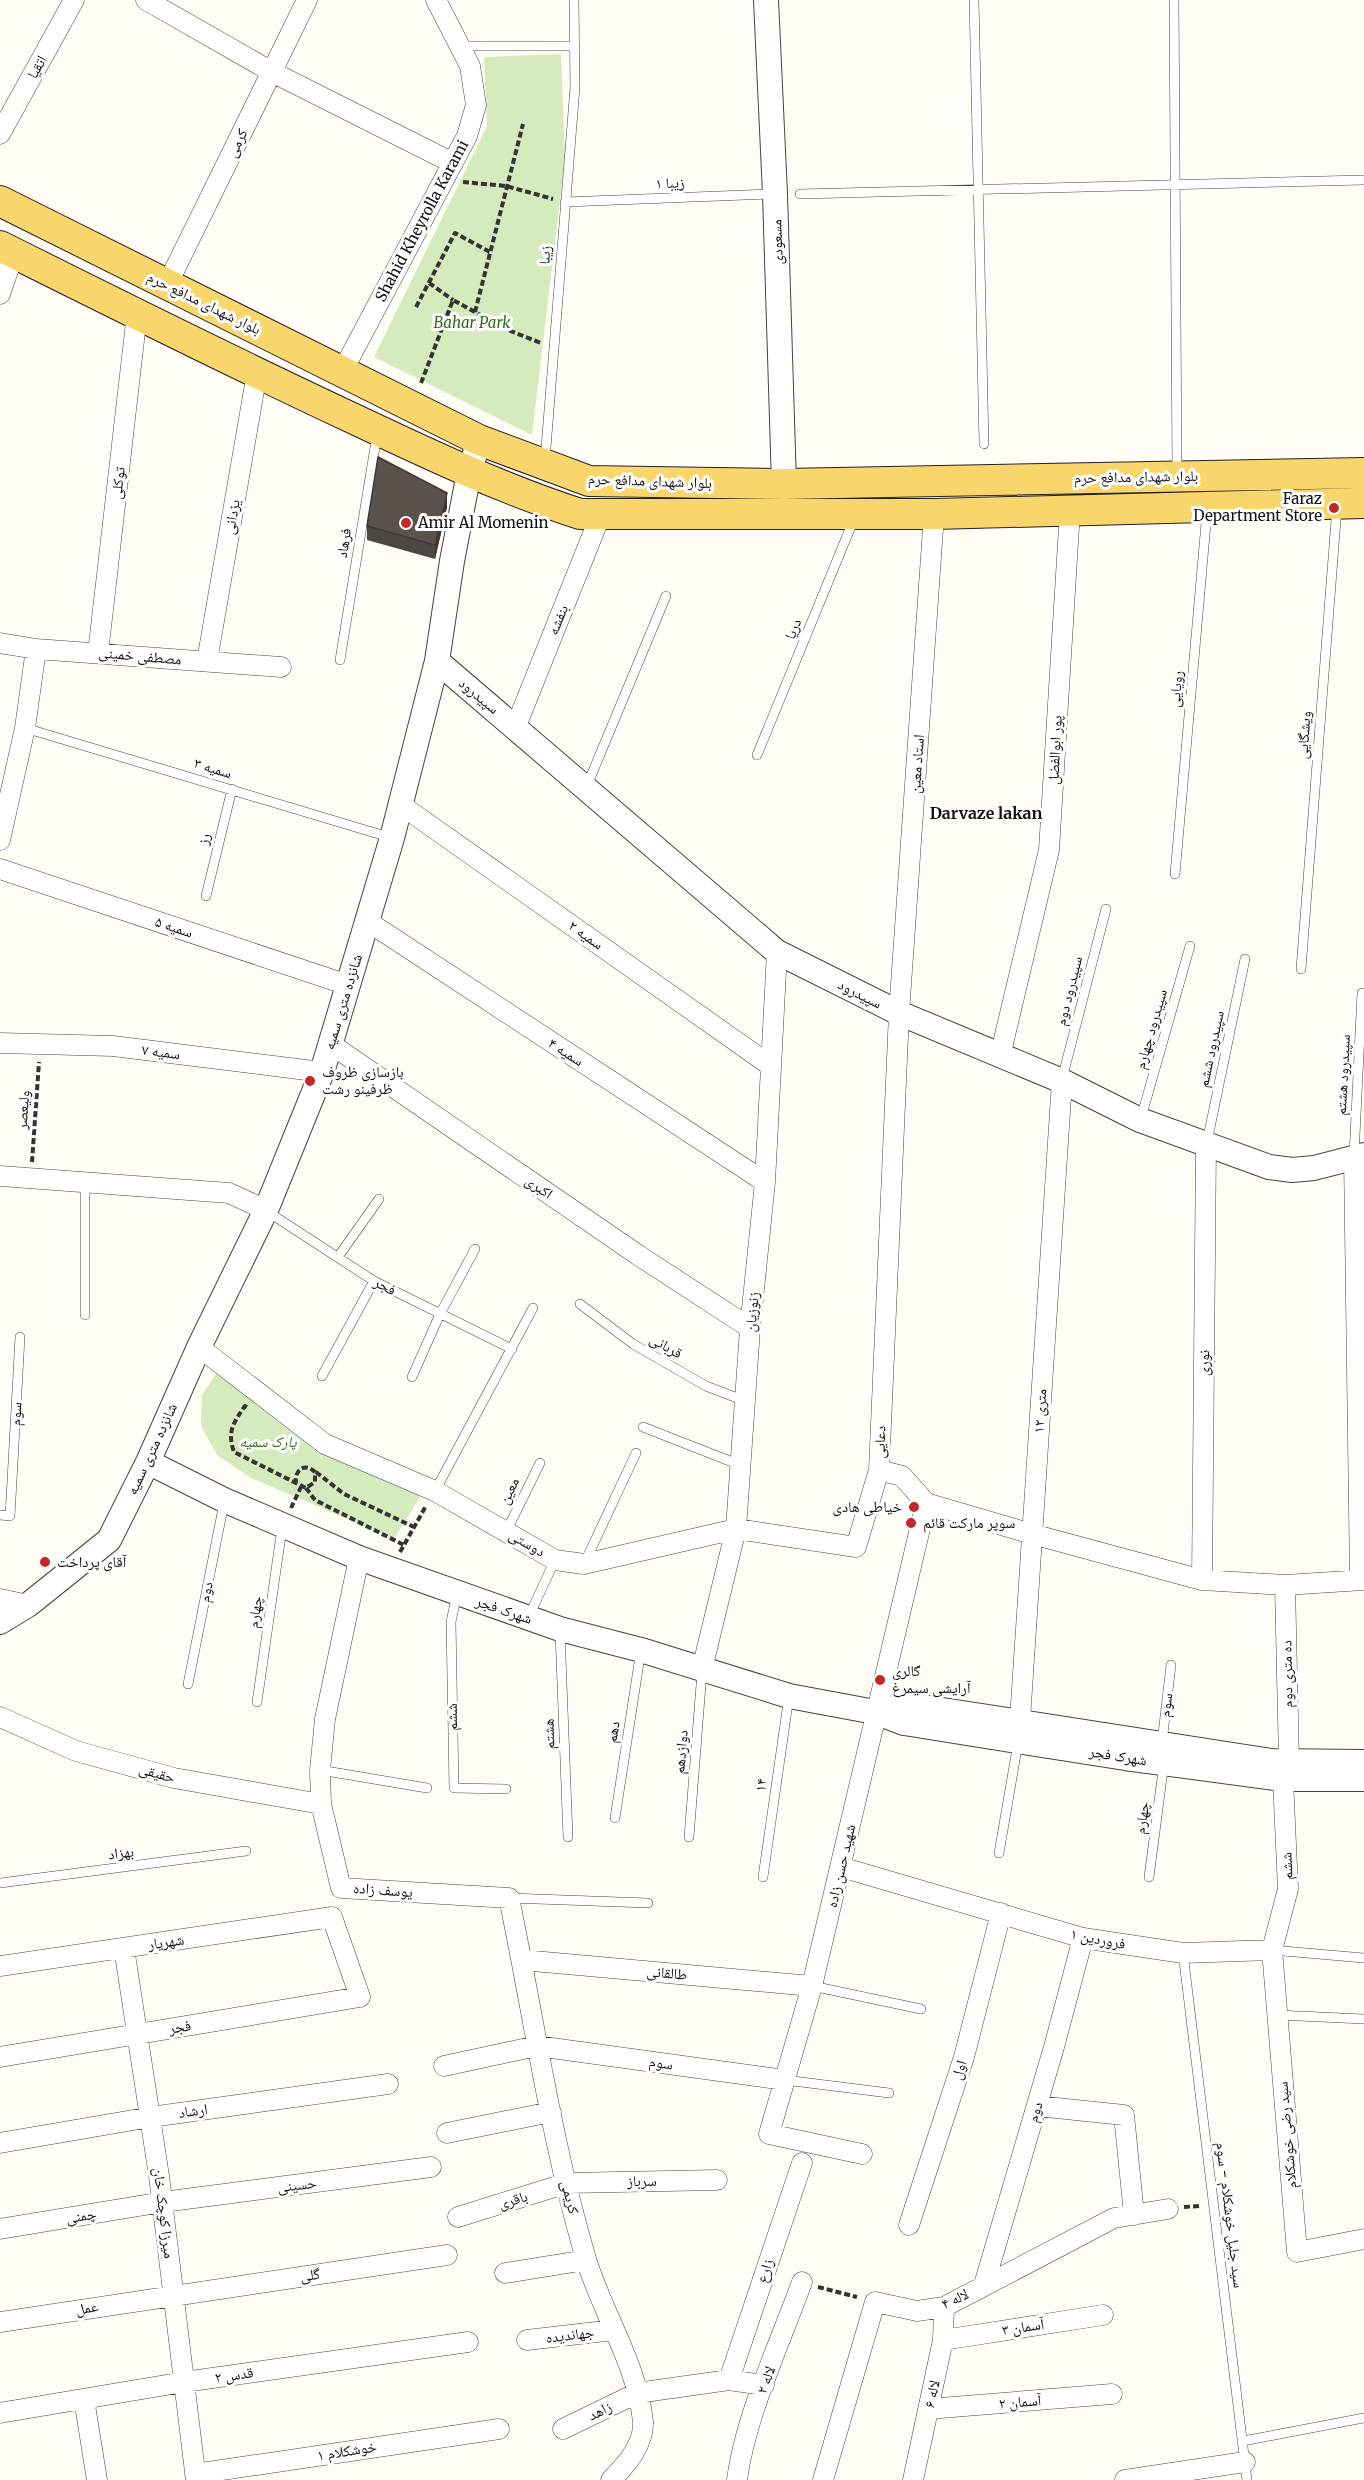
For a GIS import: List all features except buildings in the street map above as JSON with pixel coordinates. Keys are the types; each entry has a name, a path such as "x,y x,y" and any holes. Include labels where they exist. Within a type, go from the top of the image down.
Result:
{"main road":[{"name":"بلوار شهدای مدافع حرم","path":"0,201 479,440 589,481 784,484 1364,473"},
{"name":"بلوار شهدای مدافع حرم","path":"7,249 257,373 470,474 580,514 785,516 934,514 1351,503"}],"street":[{"name":"اتقیا","path":"0,134 74,0"},
{"path":"146,0 449,171"},
{"name":"کرمی","path":"167,285 307,0"},
{"name":"Shahid Kheyrolla Karami","path":"342,372 467,136 476,105 470,66 436,0"},
{"name":"مسعودی","path":"766,0 784,484"},
{"path":"0,294 7,249"},
{"name":"توکلی","path":"98,652 137,314"},
{"name":"یزدانی","path":"207,661 257,373"},
{"name":"شانزده متری سمیه","path":"0,1622 28,1605 109,1540 266,1210 322,1072 392,838 437,661 464,502 479,440"},
{"path":"464,502 476,492 497,485"},
{"name":"پور ابوالفضل","path":"1000,1056 1049,850 1070,510"},
{"name":"بنفشه","path":"516,726 601,514"},
{"name":"استاد معین","path":"899,1013 934,514"},
{"name":"مصطفی خمینی","path":"0,644 36,649 98,652 281,668"},
{"path":"0,840 25,728 36,649"},
{"name":"سپیدرود","path":"437,661 516,726 586,789 777,952 899,1013 1062,1081 1140,1120 1206,1145 1269,1167 1292,1170 1314,1168 1359,1157"},
{"name":"سمیه ۲","path":"401,805 771,1066"},
{"name":"سمیه ۵","path":"0,869 348,985"},
{"name":"سمیه ۴","path":"367,921 765,1182"},
{"name":"زنوزیان","path":"702,1669 736,1529 750,1328 765,1182 777,952"},
{"name":"دعایی","path":"899,1013 879,1470 902,1476 926,1503"},
{"name":"سمیه ۷","path":"0,1042 113,1046 322,1072"},
{"name":"اکبری","path":"329,1043 638,1255 750,1328"},
{"name":"۱۲ متری","path":"1019,1731 1062,1081"},
{"name":"نوری","path":"1202,1580 1206,1145"},
{"path":"926,1503 1202,1580 1285,1585 1362,1580 1359,1157"},
{"path":"0,1176 229,1193 266,1210"},
{"name":"دوستی","path":"199,1347 325,1444 435,1491 555,1560 584,1564 736,1529 856,1547 879,1470"},
{"name":"شهرک فجر","path":"148,1462 224,1500 359,1558 560,1629 640,1650 789,1696 875,1712 904,1724 1019,1731 1163,1754 1364,1779"},
{"name":"شهید حسن زاده","path":"862,2154 769,2134 812,1986 926,1503"},
{"name":"یوسف زاده","path":"359,1558 325,1719 320,1770 321,1804 341,1888 509,1898"},
{"name":"ده متری دوم","path":"1285,1585 1286,1771"},
{"path":"0,1599 28,1605"},
{"name":"حقیقی","path":"0,1717 76,1751 174,1778 321,1804"},
{"name":"شهرک فجر","path":"1286,1771 1364,1762"},
{"name":"ششم","path":"1272,1950 1288,1889 1286,1771"},
{"name":"فروردین ۱","path":"841,1867 1083,1938 1183,1953 1272,1950"},
{"name":"کریمی","path":"509,1898 551,2112 586,2260 637,2393 643,2424 638,2445 628,2463 611,2480"},
{"name":"اول","path":"909,2225 964,2057 1001,1913"},
{"name":"شهریار","path":"0,1966 332,1917 360,1997"},
{"name":"دوم","path":"984,2285 1037,2106 1083,1938"},
{"name":"میرزا کوچک خان","path":"124,1948 163,2202 196,2477"},
{"name":"سید رضی خوشکلام","path":"1272,1950 1297,2252 1364,2240"},
{"name":"طالقانی","path":"522,1960 812,1986"},
{"name":"فجر","path":"0,2056 360,1997"},
{"name":"سوم","path":"444,2066 537,2046 785,2080"},
{"name":"ارشاد","path":"0,2143 151,2117 388,2084"},
{"path":"1037,2106 1124,2115 1134,2215"},
{"path":"447,2133 551,2112"},
{"name":"زارع","path":"729,2380 802,2163"},
{"name":"حسینی","path":"163,2202 431,2167"},
{"name":"سرباز","path":"567,2183 717,2180"},
{"name":"باقری","path":"458,2217 567,2183"},
{"name":"چمنی","path":"0,2229 163,2202"},
{"name":"لاله ۴","path":"875,2301 917,2311 944,2307 1114,2218 1168,2209"},
{"name":"گلی","path":"174,2295 447,2255"},
{"path":"505,2273 586,2260"},
{"name":"لاله ۲","path":"737,2480 740,2459 764,2385 802,2282"},
{"name":"عمل","path":"0,2322 174,2295"},
{"path":"823,2480 875,2301"},
{"name":"لاله ۶","path":"913,2480 944,2340 944,2307"},
{"name":"آسمان ۳","path":"944,2340 1103,2314"},
{"name":"جهاندیده","path":"527,2340 614,2330"},
{"name":"قدس ۲","path":"0,2413 184,2382 468,2342"},
{"name":"زاهد","path":"563,2429 637,2393 729,2380 764,2385"},
{"name":"آسمان ۲","path":"928,2409 1112,2394"},
{"path":"84,2399 97,2480"},
{"name":"خوشکلام ۱","path":"196,2477 499,2429"},
{"path":"1125,2480 1246,2471"}],"lane":[{"name":"زیبا","path":"544,466 575,87 574,0"},
{"path":"974,0 984,444"},
{"path":"1174,0 1177,477"},
{"path":"460,46 574,46"},
{"path":"800,194 1364,180"},
{"name":"زیبا ۱","path":"565,202 775,194"},
{"name":"فرهاد","path":"340,660 377,430"},
{"name":"ویشگایی","path":"1301,969 1351,503"},
{"name":"رویایی","path":"1175,874 1207,507"},
{"name":"دریا","path":"757,755 856,514"},
{"path":"586,789 666,596"},
{"name":"سمیه ۳","path":"25,728 392,838"},
{"name":"رز","path":"206,896 232,789"},
{"name":"سپیدرود دوم","path":"1062,1081 1106,909"},
{"name":"سپیدرود چهارم","path":"1140,1120 1190,946"},
{"name":"سپیدرود ششم","path":"1206,1145 1245,959"},
{"name":"سپیدرود هشتم","path":"1359,1157 1362,993"},
{"path":"85,1181 85,1315"},
{"path":"338,1257 380,1199"},
{"name":"فجر","path":"266,1210 374,1281 512,1349"},
{"path":"412,1377 440,1314 475,1249"},
{"path":"322,1376 374,1281"},
{"name":"قربانی","path":"580,1304 633,1344 706,1386 745,1401"},
{"path":"435,1491 533,1308"},
{"name":"سوم","path":"0,1515 10,1516 20,1337"},
{"path":"642,1427 740,1465"},
{"path":"584,1564 636,1454"},
{"name":"معین","path":"506,1532 540,1463"},
{"name":"دوم","path":"188,1684 224,1500"},
{"name":"چهارم","path":"257,1702 283,1525"},
{"path":"528,1618 555,1560"},
{"name":"ششم","path":"456,1593 451,1622 454,1788 506,1789"},
{"name":"هشتم","path":"560,1629 568,1837"},
{"name":"دهم","path":"615,1818 640,1650"},
{"name":"سوم","path":"1163,1754 1171,1665"},
{"name":"دوازدهم","path":"689,1837 702,1669"},
{"name":"۱۴","path":"763,1877 789,1696"},
{"path":"999,1853 1019,1731"},
{"name":"چهارم","path":"1149,1877 1163,1754"},
{"path":"320,1770 427,1788"},
{"name":"بهزاد","path":"0,1883 246,1851"},
{"path":"509,1898 648,1903"},
{"name":"فروردین ۱","path":"1272,1950 1364,1958"},
{"name":"سید جلیل خوشکلام - سوم","path":"1183,1953 1246,2471"},
{"path":"812,1986 921,2009"},
{"path":"1277,2015 1364,2019"},
{"path":"785,2080 889,2093"},
{"path":"1243,2441 1364,2418"}],"path":[{"path":"475,312 523,124"},
{"path":"449,171 565,202"},
{"path":"416,307 455,233 490,252"},
{"path":"429,283 453,300 508,330 554,348"},
{"path":"411,406 453,300"},
{"name":"ولیعصر","path":"30,1178 40,1044"},
{"path":"254,1412 245,1406 231,1426 231,1442 234,1452 306,1488 315,1500 404,1545"},
{"path":"296,1483 295,1476 303,1467 309,1467 344,1494 414,1527"},
{"path":"306,1488 315,1482 315,1472"},
{"path":"392,1569 435,1491"},
{"path":"1168,2209 1214,2204"},
{"path":"802,2282 875,2301"}],"green space":[{"name":"Bahar Park","path":"561,54 565,158 532,435 374,357 487,126 484,57"},
{"name":"پارک سمیه","path":"220,1368 343,1448 423,1492 394,1539 251,1478 217,1455 201,1426 202,1395"}],"place":[{"name":"Faraz Department Store","path":"1334,508"},
{"name":"Amir Al Momenin","path":"406,523"},
{"name":"بازسازی ظروف ظرفینو رشت","path":"310,1081"},
{"name":"خیاطی هادی","path":"914,1507"},
{"name":"سوپر مارکت قائم","path":"911,1523"},
{"name":"آقای پرداخت","path":"45,1562"},
{"name":"گالری آرایشی سیمرغ","path":"880,1680"}],"district":[{"name":"Darvaze lakan","path":"986,813"}]}
